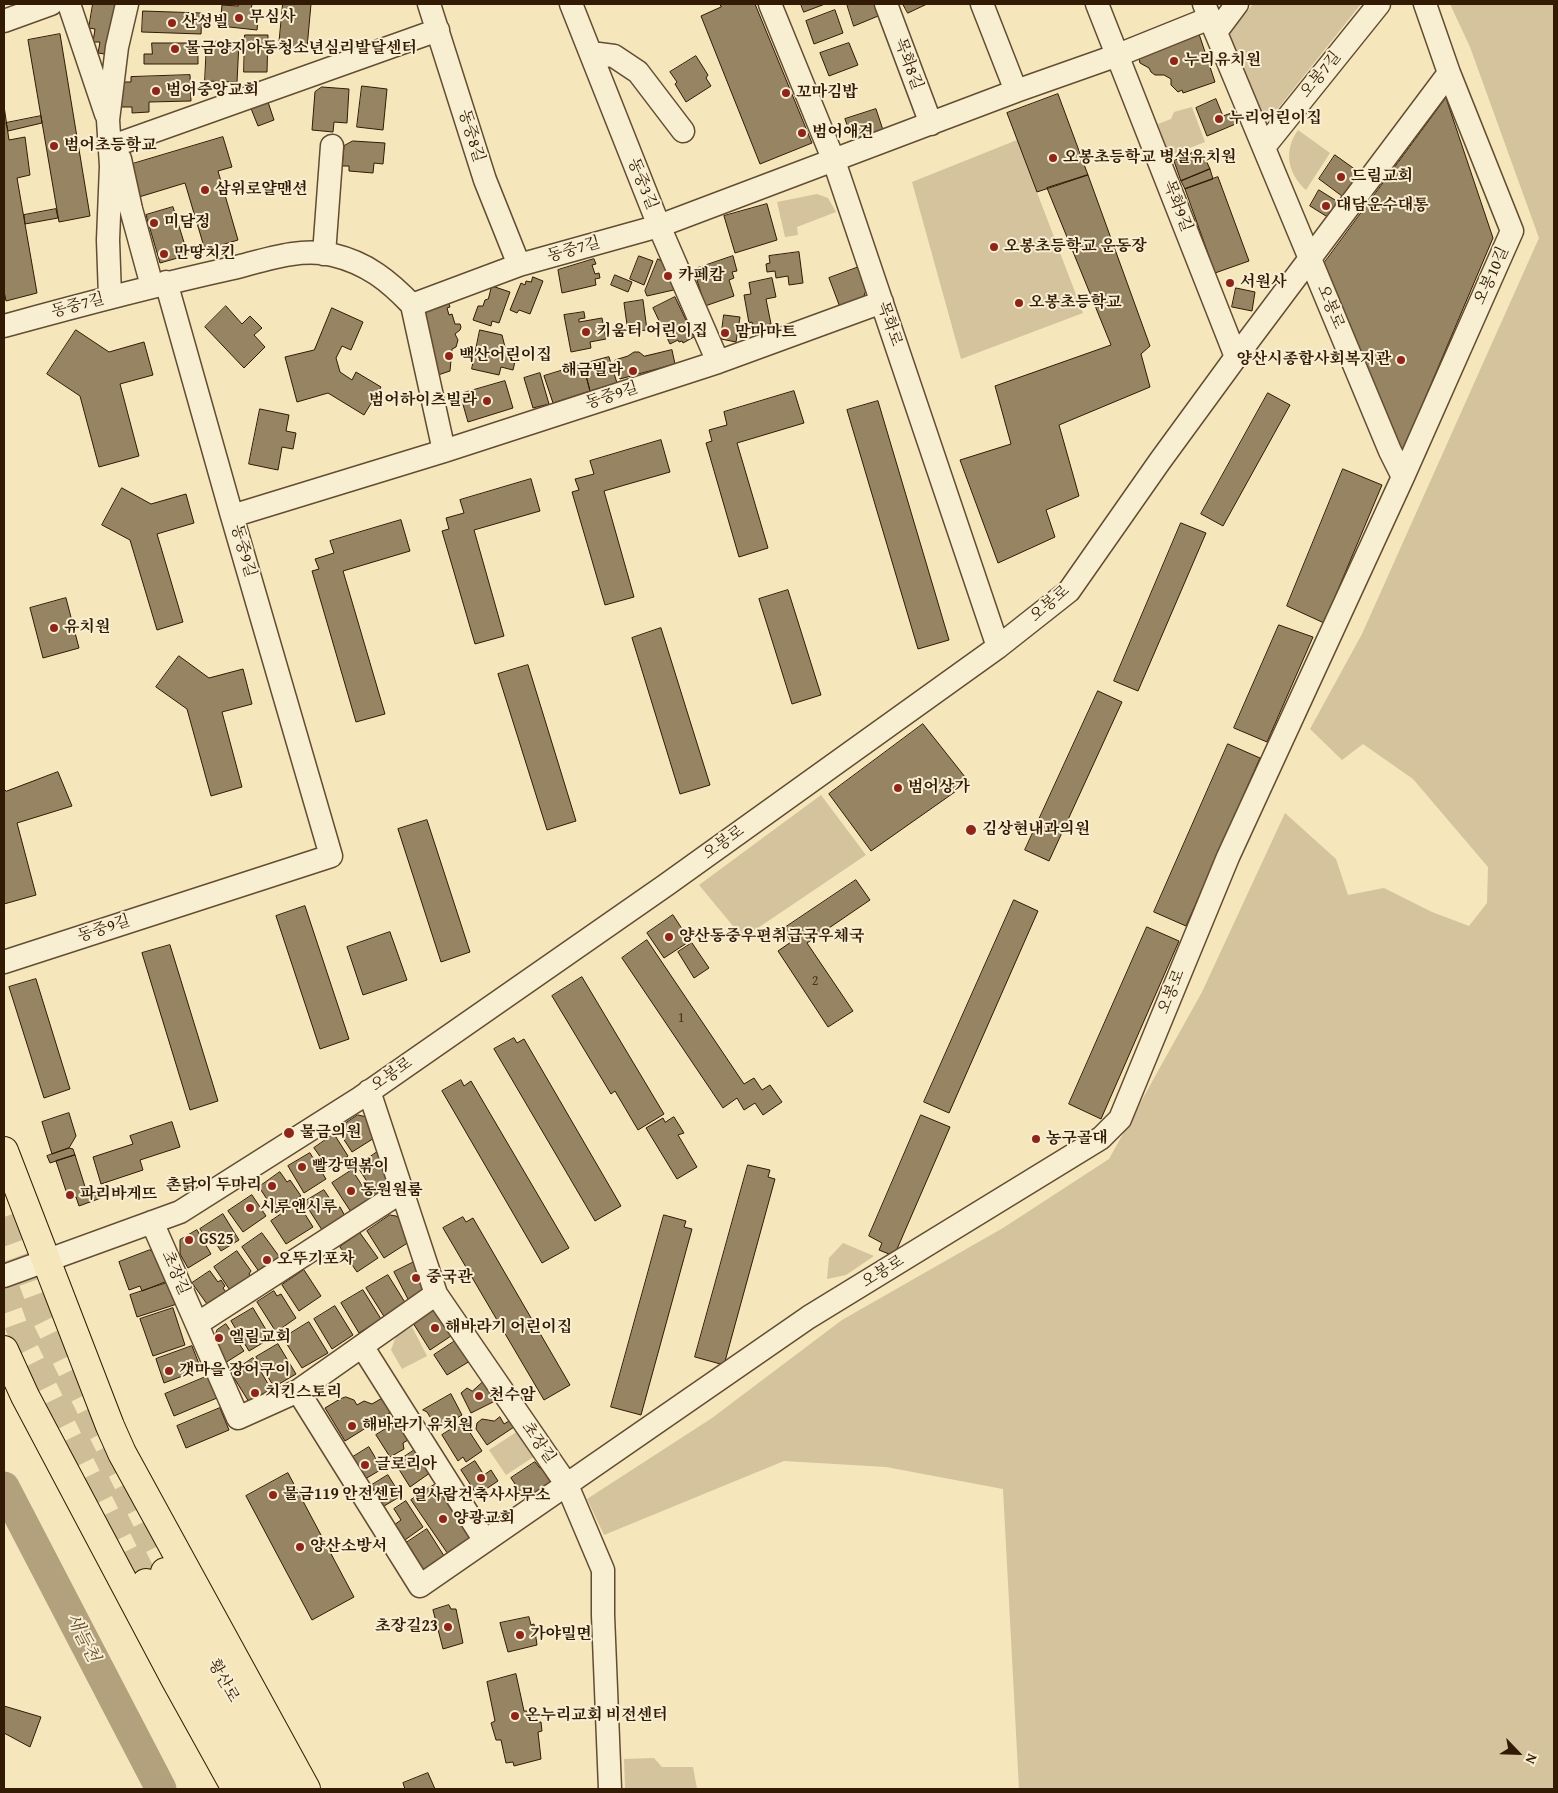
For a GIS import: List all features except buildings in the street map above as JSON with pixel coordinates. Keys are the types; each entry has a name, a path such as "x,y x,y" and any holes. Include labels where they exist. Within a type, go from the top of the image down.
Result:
{"main road":[{"path":"4,1151 122,1453 306,1789"},
{"path":"4,1350 29,1404 175,1679 236,1789"},
{"name":"황산로","path":"259,1789 155,1578 282,1789"}],"street":[{"path":"4,21 52,4"},
{"path":"69,4 108,120 131,209 159,284 232,516"},
{"path":"108,120 117,47 127,4"},
{"name":"동중8길","path":"429,4 485,180 519,265"},
{"name":"동중3길","path":"571,4 659,226 718,362"},
{"name":"목화로","path":"770,4 834,161 998,647"},
{"name":"목화8길","path":"886,4 931,124"},
{"path":"982,4 1016,91"},
{"path":"1097,4 1118,55"},
{"path":"834,161 1016,91 1118,55 1210,18 1237,4"},
{"name":"오봉7길","path":"1264,147 1379,4"},
{"name":"오봉10길","path":"1404,477 1512,231 1449,73 1425,4"},
{"name":"오봉로","path":"567,1485 809,1317 1101,1138 1120,1119 1228,857 1404,477 1390,451 1210,18"},
{"path":"114,144 438,30"},
{"path":"591,53 614,56 638,72 683,131"},
{"name":"목화9길","path":"1118,55 1236,357"},
{"path":"1310,260 1449,73"},
{"path":"110,297 108,240 111,166 114,144"},
{"path":"324,254 332,146"},
{"name":"동중7길","path":"4,326 159,284 302,252 332,255 362,264 393,286 412,306 519,265 659,226 834,161"},
{"name":"오봉로","path":"7,1274 180,1212 369,1091 659,889 998,647 1069,591 1160,461 1310,260"},
{"name":"동중9길","path":"4,962 331,856 232,516 444,451 718,362 882,302"},
{"path":"412,306 444,451"},
{"name":"초장길","path":"369,1091 436,1294 567,1485 603,1570 610,1789"},
{"path":"197,1324 401,1192"},
{"name":"초장길","path":"152,1222 238,1418 298,1391 436,1294"},
{"path":"362,1346 485,1541"},
{"path":"298,1391 420,1586 567,1485"}],"shaded area":[{"path":"1253,4 1361,4 1264,126 1229,35"},
{"path":"1450,4 1554,4 1554,1789 1019,1789 1003,1489 886,1467 784,1461 604,1535 587,1499 712,1418 842,1320 1003,1228 1109,1159 1202,992 1285,813 1336,859 1348,895 1384,888 1432,912 1469,926 1487,903 1488,867 1413,779 1363,744 1342,760 1310,729 1362,634 1539,238 1470,47"},
{"path":"1192,107 1205,142 1169,156 1158,124 1171,119 1174,112"},
{"path":"1298,130 1330,153 1306,190 1295,177 1290,162 1290,146"},
{"name":"오봉초등학교 운동장","path":"1017,140 1083,313 961,359 912,182"},
{"path":"817,194 828,198 836,212 797,227 798,235 785,237 777,202"},
{"path":"821,795 866,855 743,938 699,885"},
{"path":"843,1243 874,1256 846,1275 827,1279 829,1258"},
{"path":"412,1327 427,1356 402,1369 391,1350 396,1336"},
{"path":"518,1431 535,1456 506,1475 489,1450"},
{"path":"654,1758 662,1767 693,1767 697,1789 625,1789 624,1759"}],"waterway":[{"name":"새들천","path":"4,1487 161,1789"}],"tunnel":[{"path":"4,1217 41,1320 165,1572"},
{"path":"4,1284 21,1331 146,1583"}],"place":[{"name":"무심사","path":"239,18"},
{"name":"산성빌","path":"172,23"},
{"name":"물금양지아동청소년심리발달센터","path":"175,49"},
{"name":"누리유치원","path":"1174,61"},
{"name":"범어중앙교회","path":"156,91"},
{"name":"꼬마김밥","path":"786,93"},
{"name":"누리어린이집","path":"1219,119"},
{"name":"범어애견","path":"802,133"},
{"name":"범어초등학교","path":"54,146"},
{"name":"오봉초등학교 병설유치원","path":"1053,158"},
{"name":"드림교회","path":"1341,177"},
{"name":"삼위로얄맨션","path":"205,190"},
{"name":"대담운수대통","path":"1326,206"},
{"name":"미담정","path":"154,223"},
{"name":"오봉초등학교 운동장","path":"994,247"},
{"name":"만땅치킨","path":"164,254"},
{"name":"카페캄","path":"668,276"},
{"name":"서원사","path":"1230,283"},
{"name":"오봉초등학교","path":"1019,303"},
{"name":"키움터 어린이집","path":"586,332"},
{"name":"맘마마트","path":"725,333"},
{"name":"백산어린이집","path":"449,356"},
{"name":"양산시종합사회복지관","path":"1401,360"},
{"name":"해금빌라","path":"633,371"},
{"name":"범어하이츠빌라","path":"487,401"},
{"name":"유치원","path":"54,628"},
{"name":"범어상가","path":"898,788"},
{"name":"김상현내과의원","path":"971,830"},
{"name":"양산동중우편취급국우체국","path":"669,937"},
{"name":"물금의원","path":"289,1133"},
{"name":"농구골대","path":"1036,1139"},
{"name":"빨강떡볶이","path":"302,1167"},
{"name":"촌닭이 두마리","path":"272,1186"},
{"name":"동원원룸","path":"351,1191"},
{"name":"파리바게뜨","path":"70,1195"},
{"name":"시루앤시루","path":"250,1208"},
{"name":"GS25","path":"189,1240"},
{"name":"오뚜기포차","path":"267,1260"},
{"name":"중국관","path":"416,1278"},
{"name":"해바라기 어린이집","path":"435,1328"},
{"name":"엘림교회","path":"219,1338"},
{"name":"갯마을 장어구이","path":"169,1371"},
{"name":"치킨스토리","path":"255,1393"},
{"name":"천수암","path":"479,1396"},
{"name":"해바라기 유치원","path":"352,1426"},
{"name":"글로리아","path":"365,1465"},
{"name":"열사람건축사사무소","path":"481,1478"},
{"name":"물금119 안전센터","path":"273,1495"},
{"name":"양광교회","path":"443,1519"},
{"name":"양산소방서","path":"300,1547"},
{"name":"초장길23","path":"448,1627"},
{"name":"가야밀면","path":"520,1635"},
{"name":"온누리교회 비전센터","path":"515,1716"}]}
